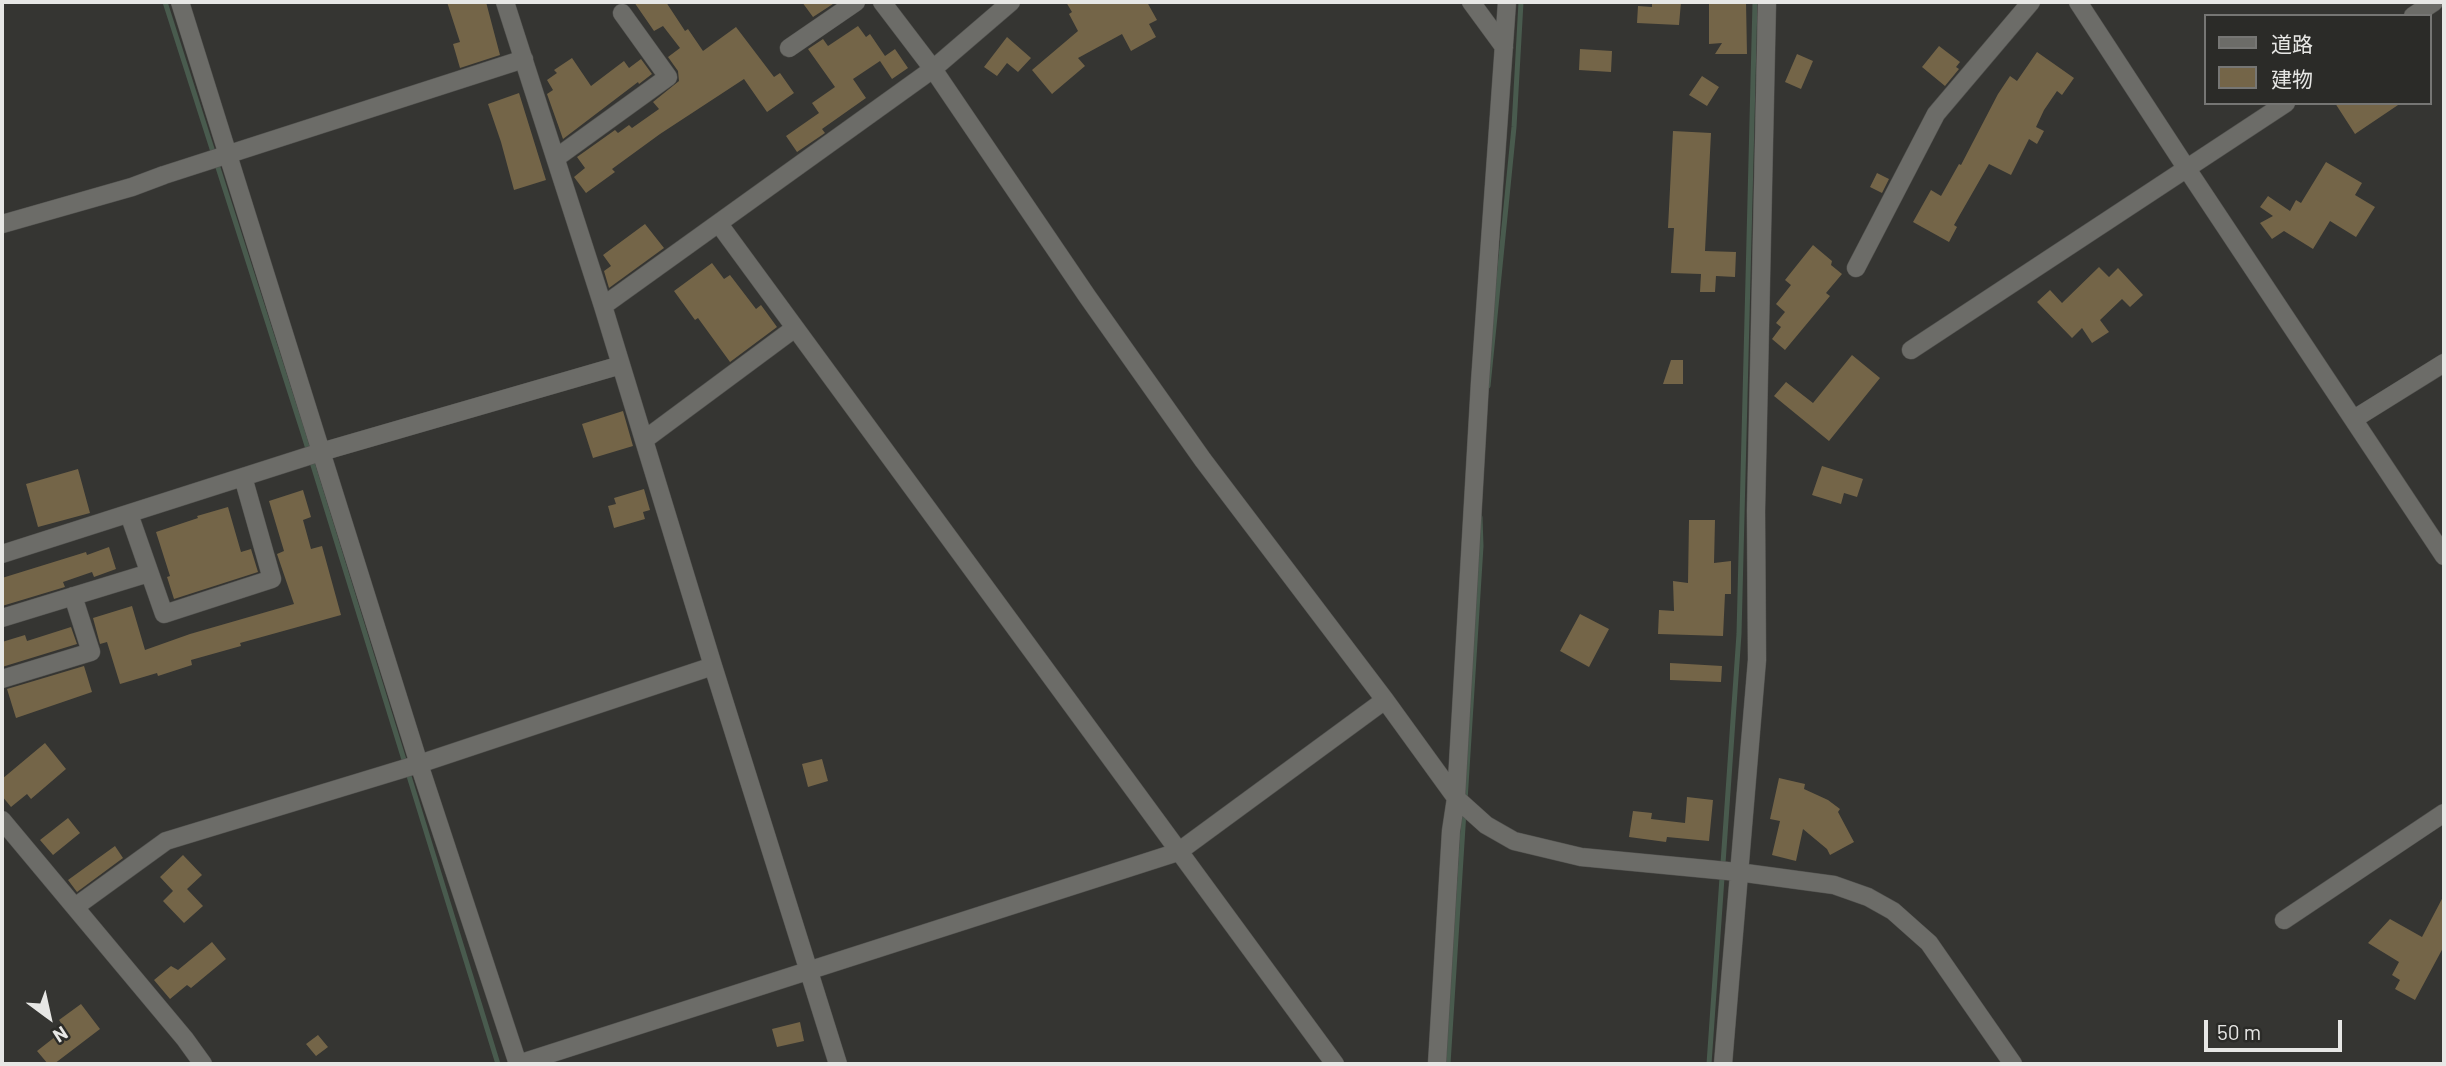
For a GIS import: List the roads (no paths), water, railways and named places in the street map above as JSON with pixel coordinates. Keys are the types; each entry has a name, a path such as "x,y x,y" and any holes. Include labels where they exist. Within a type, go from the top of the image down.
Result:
{"street":[{"path":"180,2 419,764 518,1064 1178,852 1385,700"},
{"path":"505,2 603,306 838,1064"},
{"path":"789,48 856,2"},
{"path":"883,2 933,69 1087,296 1203,460 1456,798 1486,825 1514,841 1581,857 1738,872 1834,885 1868,897 1893,911 1929,943 2013,1064"},
{"path":"603,306 933,69 1010,2"},
{"path":"1471,2 1504,47"},
{"path":"1437,1064 1507,2"},
{"path":"1723,1064 1757,660 1756,510 1767,2"},
{"path":"1856,268 1936,114 2031,2"},
{"path":"2078,2 2444,556"},
{"path":"2416,14 2434,2"},
{"path":"556,158 668,78 622,13"},
{"path":"2,224 132,187 524,59"},
{"path":"1911,350 2283,105"},
{"path":"719,224 1335,1064"},
{"path":"644,440 796,328"},
{"path":"2354,419 2444,363"},
{"path":"2,554 321,452 621,365"},
{"path":"129,514 164,614 272,579 243,477"},
{"path":"2,618 149,573"},
{"path":"2,679 91,652 73,596"},
{"path":"75,907 166,841 419,764 713,666"},
{"path":"2284,920 2444,813"},
{"path":"2,820 203,1064"}],"waterway":[{"path":"165,2 303,433 498,1064"},
{"path":"1488,386 1514,127 1521,2"},
{"path":"1709,1064 1739,634 1755,2"},
{"path":"1465,801 1481,546 1480,517"},
{"path":"1448,1064 1464,811"}]}
